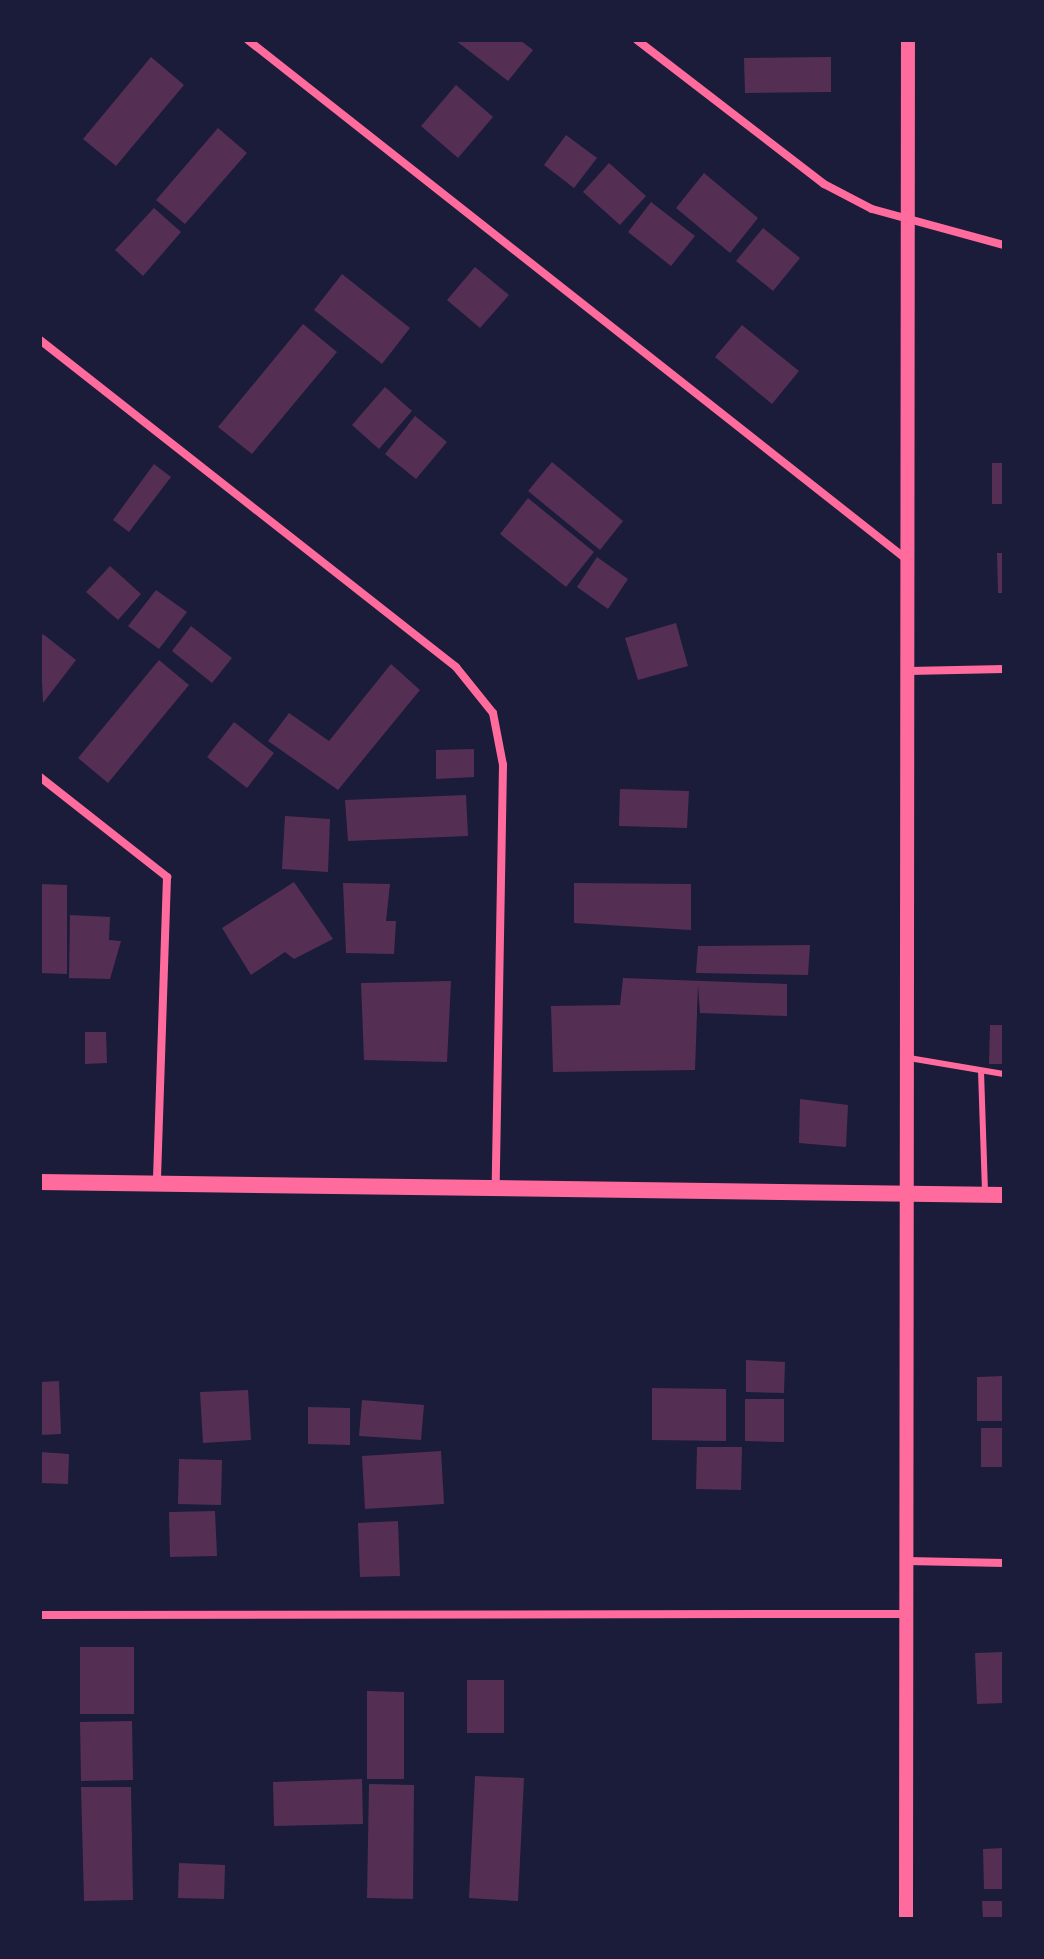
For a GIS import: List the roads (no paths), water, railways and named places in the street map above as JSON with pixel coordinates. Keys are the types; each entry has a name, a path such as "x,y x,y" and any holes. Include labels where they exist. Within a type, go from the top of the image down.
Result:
{"main road":[{"path":"40,1182 1004,1195"}],"street":[{"path":"248,40 913,564"},
{"path":"637,40 824,184 872,209 1004,245"},
{"path":"906,1919 909,671 913,564 913,218 908,40"},
{"path":"40,340 456,667 493,713 503,765 496,1186"},
{"path":"909,671 1004,669"},
{"path":"40,777 167,877 157,1185"},
{"path":"907,1561 1004,1563"},
{"path":"40,1615 908,1614"}],"lane":[{"path":"909,1058 1004,1074"},
{"path":"981,1071 985,1195"}]}
